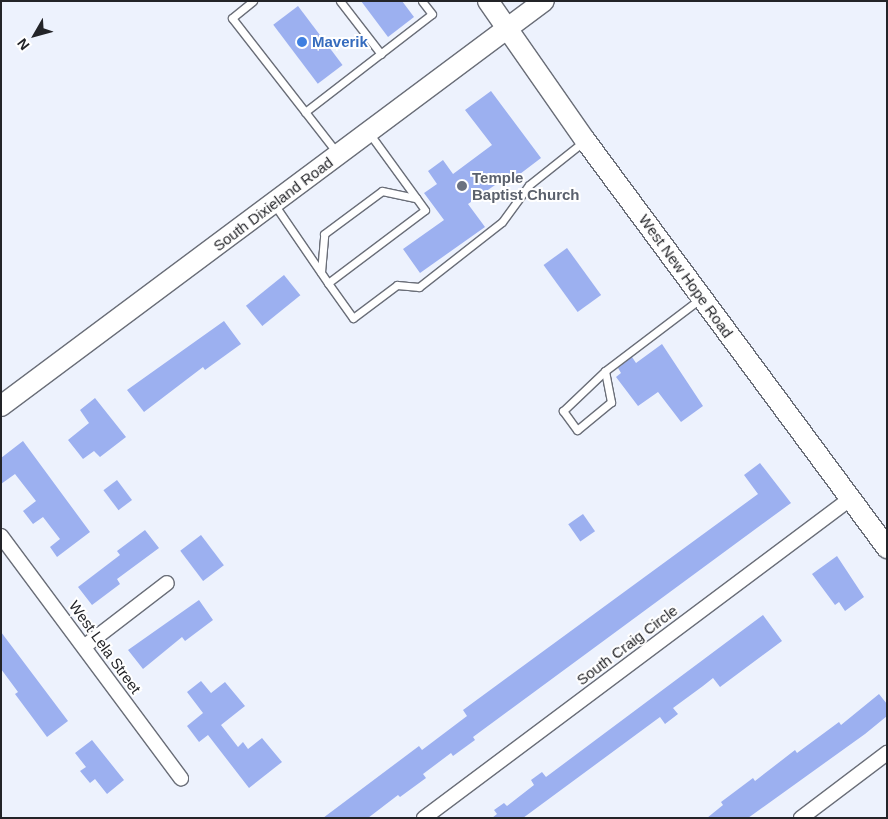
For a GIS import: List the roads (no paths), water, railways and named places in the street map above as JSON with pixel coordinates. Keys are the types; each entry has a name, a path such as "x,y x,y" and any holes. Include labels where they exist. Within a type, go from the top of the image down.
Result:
{"main road":[{"name":"West New Hope Road","path":"488,1 586,140 887,548"},
{"name":"South Dixieland Road","path":"1,406 544,1"}],"street":[{"name":"South Craig Circle","path":"424,818 850,499"},
{"name":"West Lela Street","path":"1,536 85,646 181,778"},
{"path":"85,646 167,583"},
{"path":"801,818 887,753"}],"lane":[{"path":"253,1 232,18 339,155"},
{"path":"340,1 381,54"},
{"path":"305,112 432,14 422,1"},
{"path":"328,283 425,210 369,133"},
{"path":"273,204 353,318 397,285 419,287 502,222 529,185 586,140"},
{"path":"321,272 324,234 382,191 416,198"},
{"path":"605,371 611,402 577,430 563,411 605,371 701,297"}],"place":[{"name":"Maverik","path":"302,42"},
{"name":"Temple Baptist Church","path":"462,186"}]}
